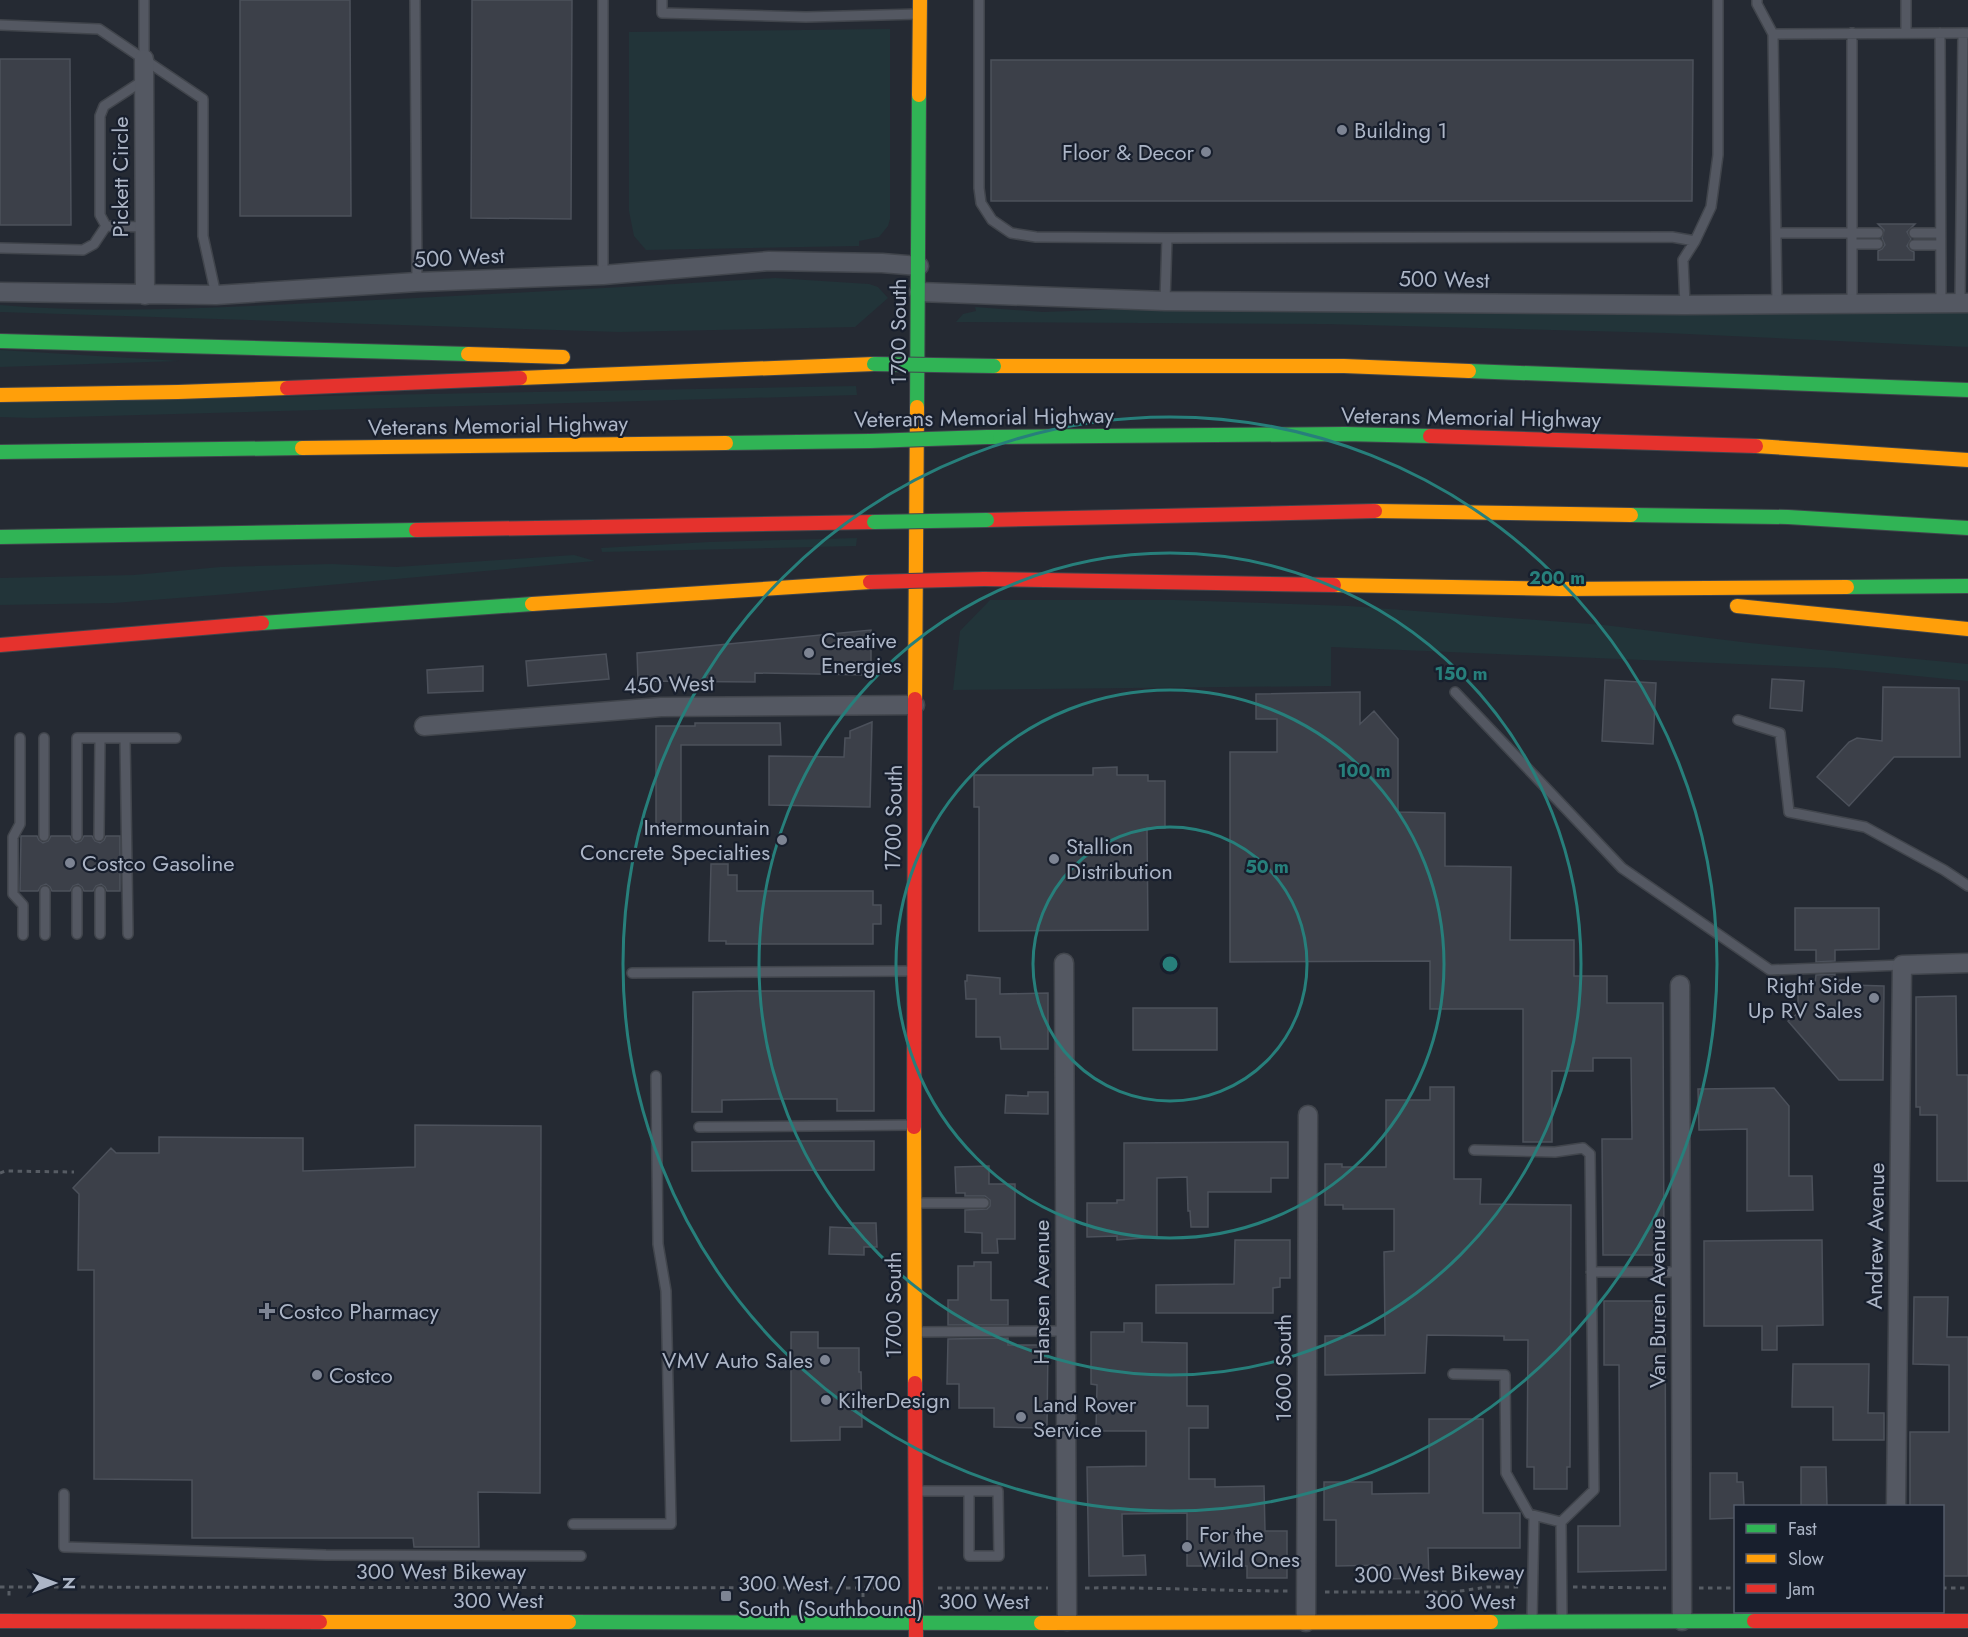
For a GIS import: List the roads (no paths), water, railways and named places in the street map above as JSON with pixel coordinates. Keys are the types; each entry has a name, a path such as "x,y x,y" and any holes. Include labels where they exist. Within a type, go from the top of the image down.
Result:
{"main road":[{"name":"1700 South","path":"916,1637 913,971 920,7"},
{"path":"0,341 583,357"},
{"path":"654,359 994,366 1344,366 1968,390"},
{"path":"0,395 178,392 874,364"},
{"name":"Veterans Memorial Highway","path":"0,452 870,441 987,437 1403,436 1729,444 1968,460"},
{"path":"0,537 1385,511 1788,517 1968,528"},
{"path":"58,550 288,531"},
{"path":"0,645 294,620 870,582 984,579 1562,589 1968,586"},
{"path":"1562,589 1694,602"},
{"path":"1717,604 1968,629"},
{"path":"117,621 294,620"},
{"name":"300 West","path":"0,1621 42,1625 581,1626 1306,1622 1411,1630 1532,1621 1569,1624 1682,1621 1786,1629 1895,1616 1968,1622"}],"street":[{"name":"Pickett Circle","path":"144,59 145,295"},
{"name":"500 West","path":"0,292 216,295 417,282 603,274 769,261 919,266"},
{"name":"500 West","path":"919,292 1165,301 1685,306 1964,303"},
{"name":"450 West","path":"424,726 661,707 915,705"},
{"name":"Hansen Avenue","path":"1064,963 1067,1622"},
{"path":"1902,965 1968,963"},
{"name":"Andrew Avenue","path":"1896,1505 1902,965"},
{"name":"Van Buren Avenue","path":"1680,986 1682,1621"},
{"name":"1600 South","path":"1306,1622 1308,1115"}],"lane":[{"path":"144,0 144,59"},
{"path":"415,0 417,282"},
{"path":"603,0 603,274"},
{"path":"662,0 662,13 806,17 920,7"},
{"path":"979,0 979,188 981,203 992,220 1011,233 1036,237 1167,238 1672,237 1695,242"},
{"path":"1685,306 1683,260 1695,242 1711,207 1718,155 1718,0"},
{"path":"1757,0 1773,34 1777,305"},
{"path":"1906,0 1906,33"},
{"path":"0,25 99,29 203,99 203,236 216,295"},
{"path":"1852,33 1852,304"},
{"path":"1940,33 1941,303"},
{"path":"1773,34 1966,33 1964,303"},
{"path":"106,226 100,215 100,116 104,106 144,80"},
{"path":"106,226 145,227"},
{"path":"0,248 83,250 94,244 106,226"},
{"path":"1776,233 1878,233"},
{"path":"1914,233 1940,233"},
{"path":"1165,301 1167,238"},
{"path":"1852,244 1878,244"},
{"path":"1914,245 1940,245"},
{"path":"1455,692 1622,868 1770,970 1902,965"},
{"path":"1738,720 1780,734 1789,812 1865,827 1944,870 1968,886"},
{"path":"20,738 20,824 13,837 13,894 22,905 23,935"},
{"path":"44,738 44,836"},
{"path":"77,836 77,738 176,738"},
{"path":"99,836 100,738"},
{"path":"125,738 128,934"},
{"path":"45,891 45,934"},
{"path":"77,891 77,934"},
{"path":"100,891 100,934"},
{"path":"632,973 913,971"},
{"path":"573,1524 671,1524 666,1291 658,1244 656,1076"},
{"path":"699,1127 913,1125"},
{"path":"1474,1150 1555,1152 1583,1148 1590,1154 1594,1490 1561,1522 1562,1587 1569,1624"},
{"path":"914,1203 984,1203"},
{"path":"1591,1272 1681,1272"},
{"path":"914,1332 1066,1331"},
{"path":"1453,1374 1505,1375 1506,1473 1528,1514 1561,1522"},
{"path":"914,1491 969,1491 998,1491 999,1556 969,1556 969,1491"},
{"path":"64,1494 64,1546 326,1555 581,1556"},
{"path":"1532,1621 1534,1516"}],"place":[{"name":"Building 1","path":"1342,130"},
{"name":"Floor & Decor","path":"1206,152"},
{"name":"Creative Energies","path":"809,653"},
{"name":"Intermountain Concrete Specialties","path":"782,840"},
{"name":"Stallion Distribution","path":"1054,859"},
{"name":"Costco Gasoline","path":"70,863"},
{"name":"Right Side Up RV Sales","path":"1874,998"},
{"name":"Costco Pharmacy","path":"267,1311"},
{"name":"VMV Auto Sales","path":"825,1360"},
{"name":"Costco","path":"317,1375"},
{"name":"KilterDesign","path":"826,1400"},
{"name":"Land Rover Service","path":"1021,1417"},
{"name":"For the Wild Ones","path":"1187,1547"},
{"name":"300 West / 1700 South (Southbound)","path":"726,1596"}]}
